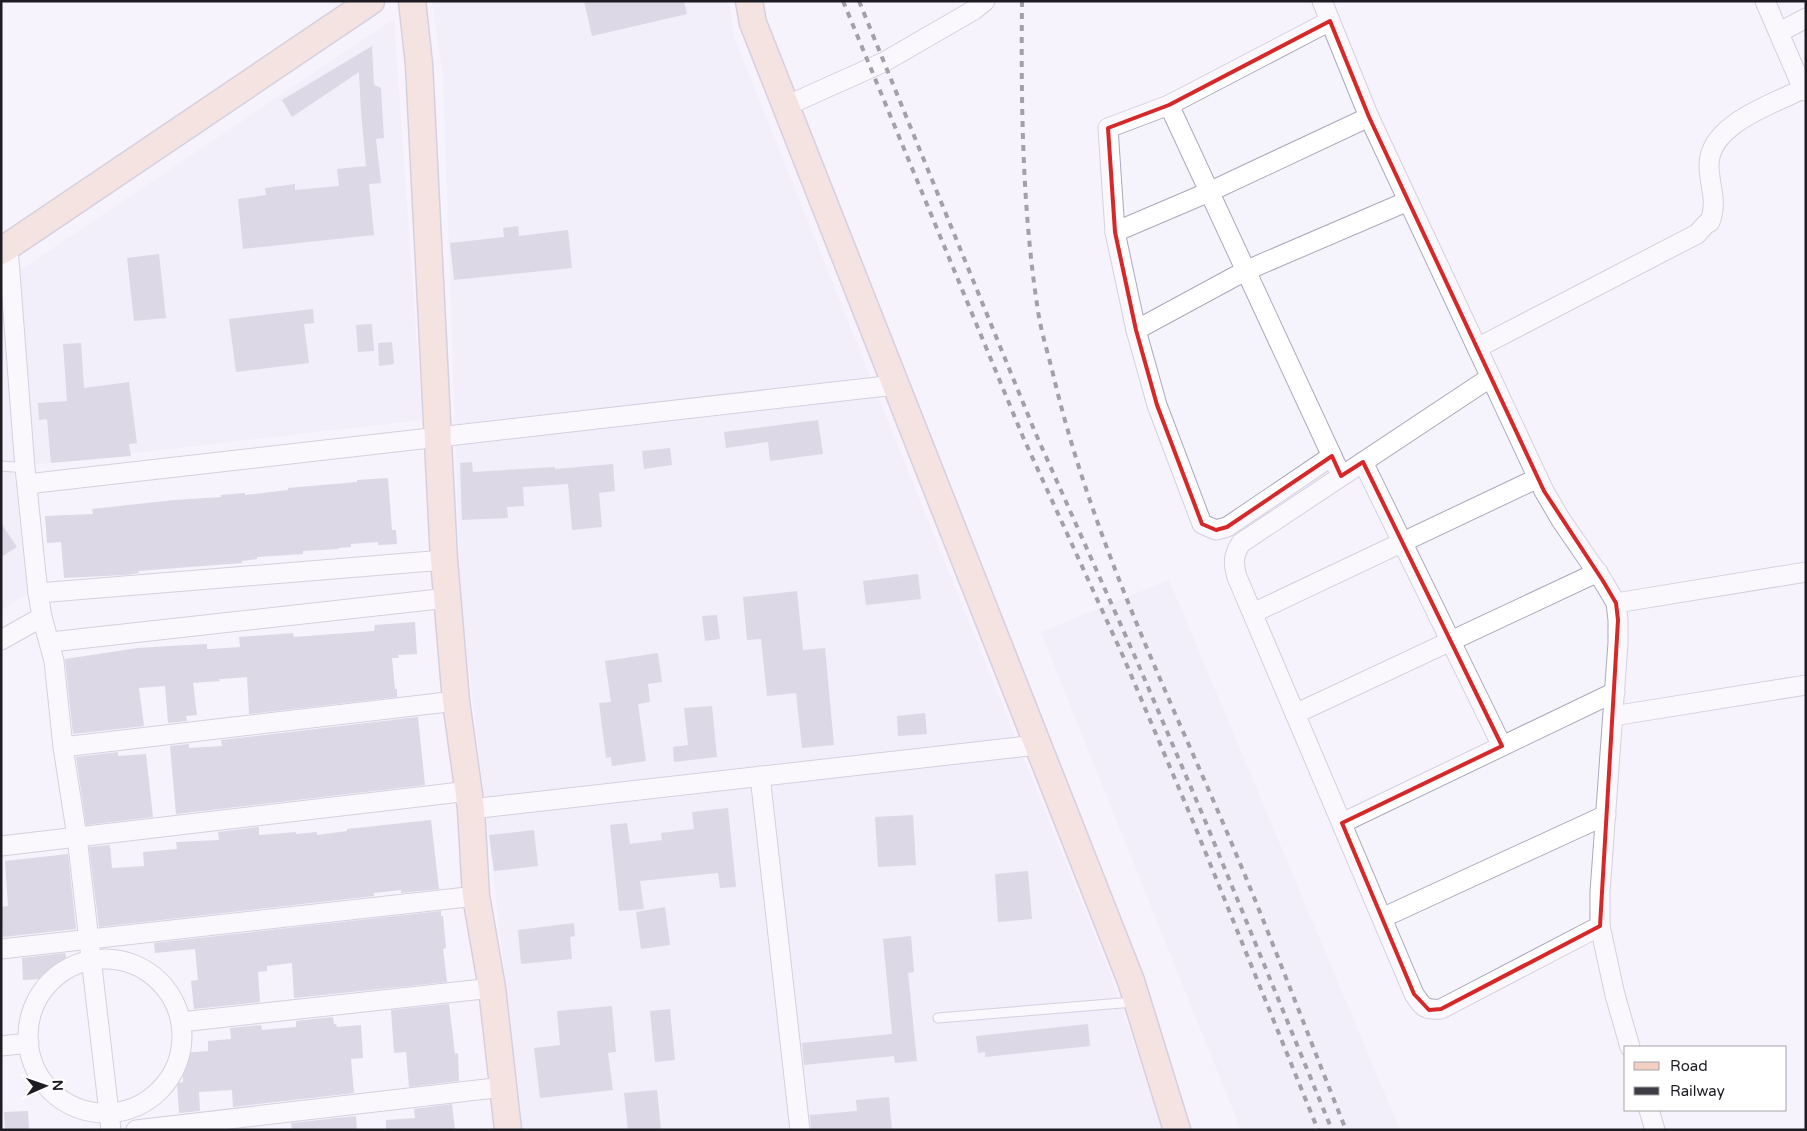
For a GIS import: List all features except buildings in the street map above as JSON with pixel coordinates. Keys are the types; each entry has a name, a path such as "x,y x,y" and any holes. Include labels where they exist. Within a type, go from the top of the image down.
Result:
{"main road":[{"path":"5,249 371,1"},
{"path":"412,1 419,64 444,560 456,701 470,800 476,896 492,988 508,1130"},
{"path":"749,1 753,23 1131,981 1177,1130"}],"street":[{"path":"1322,1 1369,117 1538,478 1561,520 1598,572 1616,603 1618,642 1600,892 1600,926 1615,995 1630,1046"},
{"path":"1477,348 1697,234 1710,222 1714,210 1709,163 1715,141 1734,123 1805,90 1765,1"},
{"path":"786,106 884,62 978,4"},
{"path":"1780,32 1806,18"},
{"path":"1330,21 1169,105 1108,128 1115,232 1136,330 1157,405 1202,524 1216,530 1227,527 1332,456"},
{"path":"1169,105 1341,476"},
{"path":"1115,232 1209,192 1369,117"},
{"path":"1136,330 1245,271 1408,201"},
{"path":"5,249 38,593 57,681 63,748 77,837 110,1122"},
{"path":"1490,377 1241,543 1235,553 1233,563 1237,577 1414,994 1421,1005 1429,1010 1441,1009 1600,926"},
{"path":"26,476 439,436 896,385"},
{"path":"1363,462 1502,746"},
{"path":"1253,613 1538,478"},
{"path":"38,593 444,560"},
{"path":"1296,714 1598,572"},
{"path":"1616,603 1806,572"},
{"path":"50,642 448,598"},
{"path":"1,640 42,617"},
{"path":"1613,716 1806,685"},
{"path":"1342,823 1615,692"},
{"path":"63,748 456,701"},
{"path":"1,846 77,837 470,800 760,776 1037,744"},
{"path":"760,776 800,1130"},
{"path":"1382,918 1606,814"},
{"path":"1,949 476,896"},
{"path":"91,959 122,959 145,968 170,992 181,1016 183,1047 172,1076 156,1096 110,1122 92,1113 66,1104 42,1082 30,1055 28,1025 38,996 59,973 91,959"},
{"path":"181,1022 492,988"},
{"path":"1,1046 29,1043"},
{"path":"136,1130 503,1087"},
{"path":"1649,1111 1655,1130"}],"lane":[{"path":"1,466 26,476"},
{"path":"938,1018 1137,1002"}],"highlighted area":[{"path":"1330,21 1369,117 1544,491 1616,603 1618,620 1600,926 1441,1009 1429,1010 1414,994 1342,823 1502,746 1363,462 1341,476 1332,456 1227,527 1216,530 1202,524 1157,405 1136,330 1115,232 1108,128 1169,105"}],"shaded area":[{"path":"432,1 729,1 734,37 1109,971 1163,1130 523,1130 461,600 443,77"},
{"path":"394,19 422,420 13,467 28,593 1,611 1,283"},
{"path":"1169,580 1400,1130 1241,1130 1041,632"}],"railway":[{"path":"843,1 1023,437 1123,656 1194,824 1318,1130"},
{"path":"859,1 1035,432 1204,818 1332,1130"},
{"path":"1022,1 1024,156 1033,272 1041,327 1068,431 1104,541 1125,595 1251,889 1346,1130"}]}
